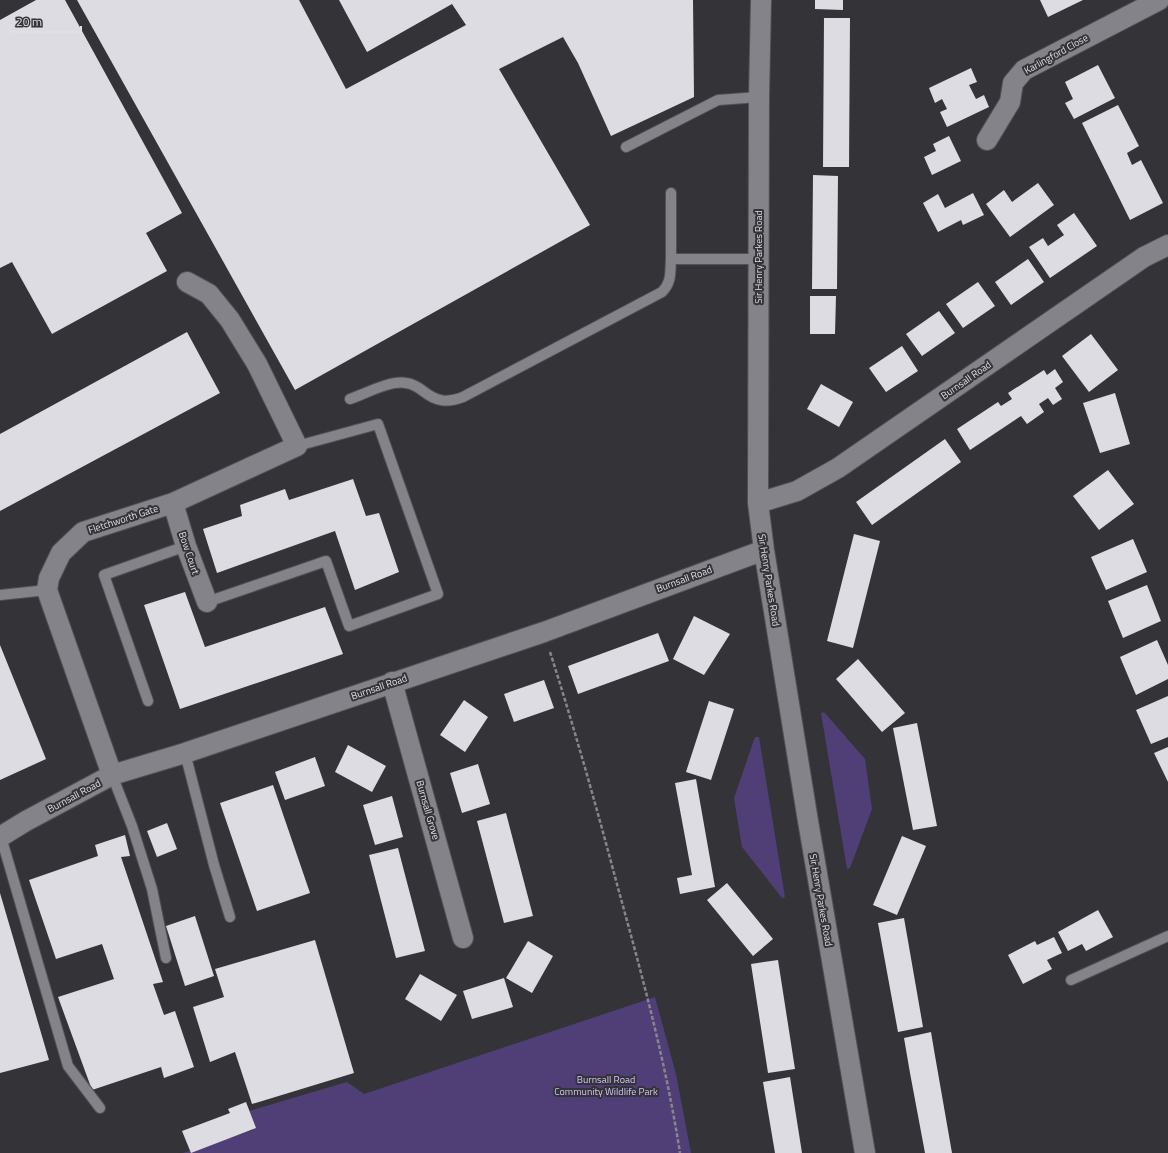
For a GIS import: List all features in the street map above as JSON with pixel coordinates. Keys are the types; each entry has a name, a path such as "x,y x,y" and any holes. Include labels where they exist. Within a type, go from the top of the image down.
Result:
{"street":[{"name":"Sir Henry Parkes Road","path":"761,0 758,259 758,503 764,550 808,821 865,1153"},
{"path":"1160,0 1168,14"},
{"name":"Karlingford Close","path":"987,140 1010,102 1013,83 1024,70 1160,0"},
{"name":"Burnsall Road","path":"758,503 797,491 838,468 1144,257 1168,245"},
{"path":"187,282 209,294 230,320 256,364 297,446"},
{"name":"Fletchworth Gate","path":"47,590 49,578 61,553 83,532 173,503 297,446"},
{"name":"Bow Court","path":"173,503 186,546 207,602"},
{"name":"Burnsall Road","path":"0,837 26,821 112,775 185,753 544,632 764,550"},
{"path":"47,590 112,775"},
{"name":"Burnsall Grove","path":"392,682 463,938"}],"lane":[{"path":"626,147 718,100 759,97"},
{"path":"350,399 399,382 412,384 433,399 440,401 450,401 463,397 662,292 668,286 670,280 671,193"},
{"path":"671,258 758,259"},
{"path":"207,602 326,561 349,626 438,594 378,424 297,446"},
{"path":"148,701 104,575 186,546"},
{"path":"0,595 47,590"},
{"path":"185,753 214,865 230,917"},
{"path":"112,775 132,826 152,889 166,958"},
{"path":"0,837 68,1066 100,1108"},
{"path":"1071,980 1168,936"}],"path":[{"path":"544,632 580,746 643,976 674,1114 680,1153"}],"green space":[{"path":"824,712 865,759 872,809 850,868 847,869 821,713"},
{"path":"755,737 759,737 785,897 782,898 742,847 734,798"},
{"name":"Burnsall Road Community Wildlife Park","path":"655,997 676,1074 691,1153 183,1153 253,1130 249,1111 347,1082 364,1094"}],"building":[{"path":"36,0 65,0 182,213 146,233 167,271 52,334 12,262 0,268 0,20"},
{"path":"77,0 299,0 346,89 466,25 452,4 367,52 339,0 693,0 694,97 611,136 578,63 563,37 499,69 590,225 295,390"},
{"path":"815,0 843,0 843,10 815,9"},
{"path":"1040,0 1083,0 1048,17"},
{"path":"824,18 850,18 849,167 823,167"},
{"path":"1098,65 1115,98 1074,119 1065,103 1073,99 1065,82"},
{"path":"971,68 977,82 969,85 976,99 984,95 989,107 947,127 940,112 947,109 942,99 935,103 929,88"},
{"path":"1118,105 1139,146 1127,153 1132,165 1141,160 1163,203 1130,220 1082,123"},
{"path":"949,136 961,161 932,175 924,157 936,151 933,144"},
{"path":"813,175 838,176 837,289 812,289"},
{"path":"1038,183 1054,205 1010,237 986,204 1004,190 1012,202"},
{"path":"973,193 984,215 963,225 961,220 938,232 923,203 938,194 945,208"},
{"path":"1074,213 1097,246 1050,278 1029,247 1043,238 1048,246 1064,235 1057,225"},
{"path":"1028,259 1044,282 1011,305 995,282"},
{"path":"978,282 995,306 963,328 946,304"},
{"path":"810,296 836,296 835,334 810,334"},
{"path":"939,311 955,333 922,356 906,334"},
{"path":"187,332 220,393 0,511 0,434"},
{"path":"1091,334 1118,370 1089,392 1062,356"},
{"path":"902,346 918,371 886,392 869,368"},
{"path":"1055,369 1063,382 1055,388 1062,399 1053,405 1048,398 1039,404 1044,412 1027,424 1021,416 970,450 957,429 998,402 1001,406 1012,399 1008,393 1044,370 1047,375"},
{"path":"821,384 853,402 839,427 807,409"},
{"path":"1115,393 1130,444 1100,453 1083,403"},
{"path":"945,439 961,462 872,525 856,502"},
{"path":"1108,470 1134,504 1099,530 1073,496"},
{"path":"353,479 366,516 379,513 399,572 355,590 335,531 217,573 203,529 242,516 240,505 285,489 289,500"},
{"path":"854,534 880,541 853,648 827,641"},
{"path":"1133,539 1147,572 1106,590 1091,557"},
{"path":"1147,585 1161,621 1123,638 1108,601"},
{"path":"185,592 205,647 325,607 343,654 180,709 144,605"},
{"path":"694,616 730,634 704,675 673,659"},
{"path":"658,633 669,661 578,694 568,666"},
{"path":"1157,640 1168,665 1168,679 1136,695 1120,657"},
{"path":"0,645 46,759 0,780"},
{"path":"858,659 905,713 882,732 836,679"},
{"path":"544,680 554,708 514,722 504,694"},
{"path":"1168,696 1168,737 1151,744 1136,710"},
{"path":"464,700 488,717 465,752 440,735"},
{"path":"709,701 734,709 711,780 686,772"},
{"path":"917,723 937,826 913,830 893,728"},
{"path":"348,745 386,766 372,792 335,772"},
{"path":"1168,747 1168,782 1154,753"},
{"path":"315,757 325,786 285,800 275,772"},
{"path":"478,764 490,804 462,813 450,773"},
{"path":"696,779 715,887 680,894 677,878 692,875 675,783"},
{"path":"273,785 310,893 257,911 220,803"},
{"path":"392,796 403,837 375,845 363,805"},
{"path":"506,813 533,916 504,923 477,821"},
{"path":"167,823 177,849 157,857 147,831"},
{"path":"125,835 130,856 121,857 163,982 153,984 164,1015 175,1011 194,1067 164,1078 161,1067 92,1090 58,997 114,979 102,944 56,959 29,880 98,856 95,845"},
{"path":"902,836 926,846 897,915 873,905"},
{"path":"398,848 425,951 396,958 369,855"},
{"path":"727,883 773,939 753,956 707,900"},
{"path":"0,893 49,1060 0,1073"},
{"path":"1098,910 1113,937 1086,951 1082,944 1068,951 1058,932"},
{"path":"195,916 214,976 185,986 166,926"},
{"path":"904,918 923,1027 898,1032 878,923"},
{"path":"1054,937 1062,953 1047,960 1052,969 1023,984 1008,955 1035,941 1037,945"},
{"path":"315,940 354,1073 252,1104 235,1052 210,1062 193,1007 224,997 215,969"},
{"path":"528,941 553,956 532,993 506,978"},
{"path":"778,960 795,1069 768,1073 751,964"},
{"path":"420,974 457,995 441,1021 405,999"},
{"path":"504,978 513,1007 472,1019 463,991"},
{"path":"931,1032 952,1153 925,1153 910,1073 904,1038"},
{"path":"790,1077 802,1153 775,1153 763,1082"},
{"path":"246,1102 256,1128 191,1153 182,1131 230,1113 228,1109"}]}
